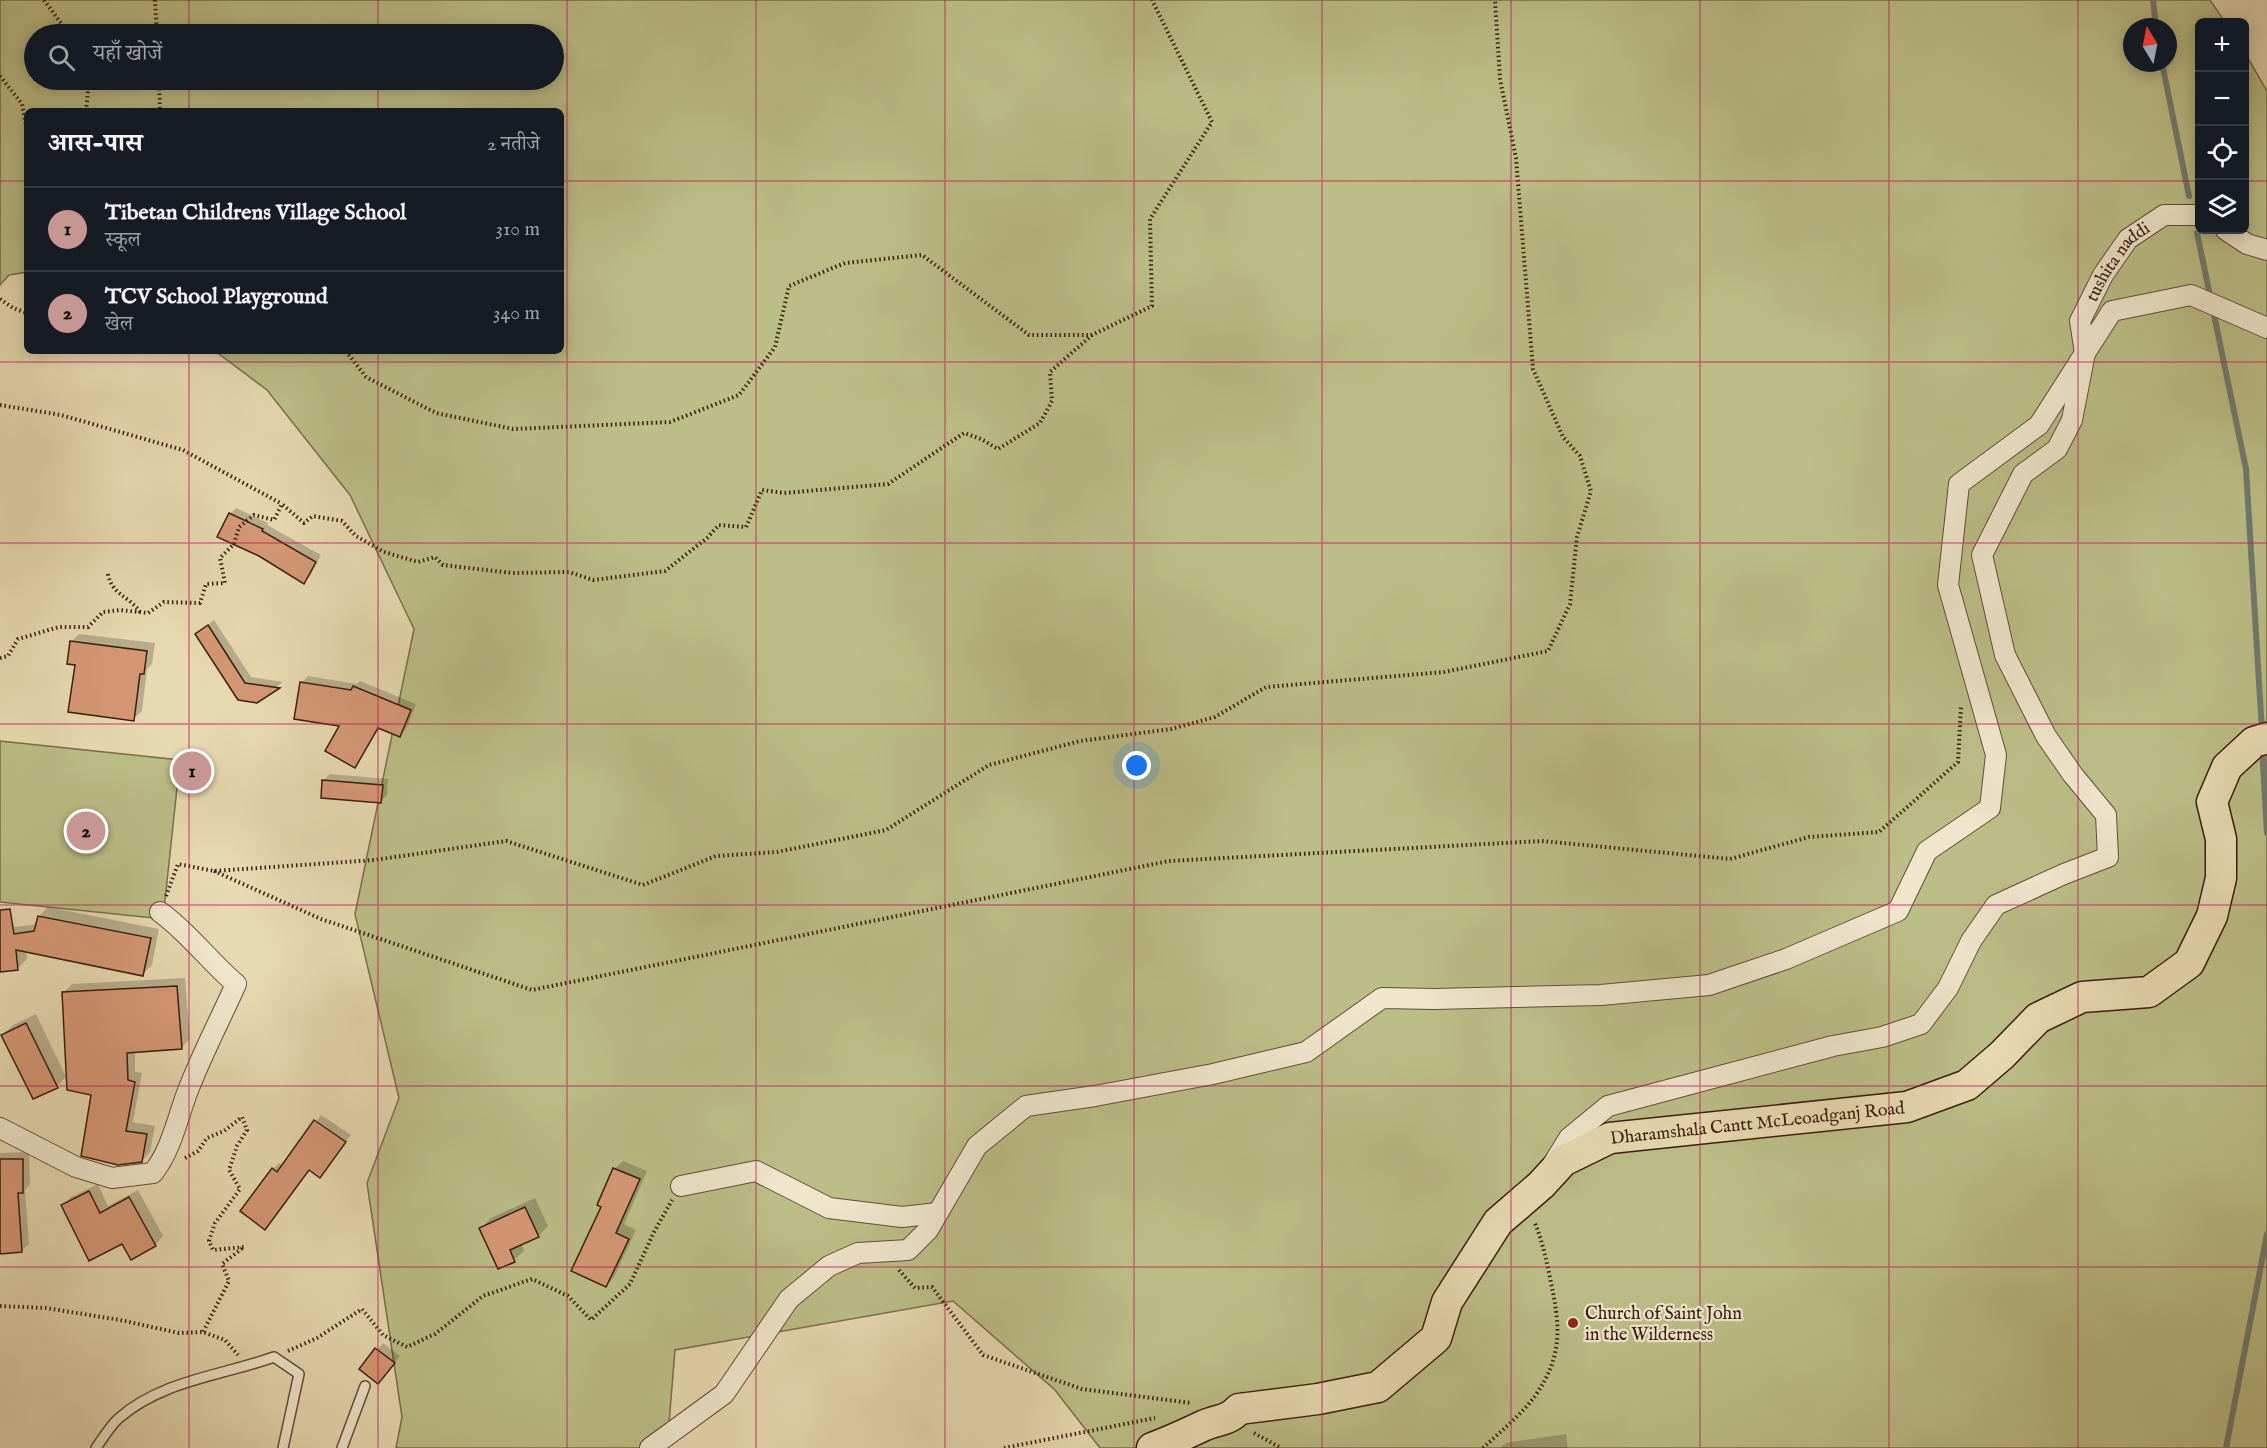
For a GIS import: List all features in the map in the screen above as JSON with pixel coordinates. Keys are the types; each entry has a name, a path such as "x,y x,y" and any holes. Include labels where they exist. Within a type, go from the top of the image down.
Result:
{"main road":[{"name":"Dharamshala Cantt McLeoadganj Road","path":"1152,1448 1182,1437 1207,1424 1231,1418 1239,1409 1318,1399 1378,1387 1436,1338 1447,1302 1498,1222 1533,1192 1563,1161 1610,1138 1906,1107 1967,1084 2002,1055 2038,1018 2082,997 2149,992 2189,963 2211,916 2221,878 2221,839 2212,802 2227,767 2260,740"}],"street":[{"name":"tushita naddi","path":"2085,353 2080,321 2103,275 2128,239 2164,215 2195,215"},
{"path":"2232,234 2247,244 2267,250"},
{"path":"650,1448 724,1394 789,1299 829,1266 858,1253 908,1250 928,1230 976,1146 1026,1107 1213,1074 1306,1052 1382,998 1601,995 1709,985 1786,959 1898,911 1927,851 1990,808 1996,755 1948,585 1959,484 2039,425 2112,311 2191,296 2267,328"},
{"path":"1533,1192 1569,1138 1608,1106 1833,1046 1882,1037 1921,1024 1948,988 1971,941 1996,905 2108,857 2106,815 2073,775 2046,736 2004,655 1982,555 2023,474 2057,449 2072,420 2085,353"},
{"path":"0,1128 76,1167 112,1178 153,1173 160,1164 187,1092 237,984 159,912"},
{"path":"681,1186 756,1171 829,1208 902,1217 938,1213"}],"lane":[{"path":"96,1448 117,1419 148,1397 189,1381 274,1357 299,1374 283,1448"},
{"path":"342,1448 365,1386"}],"path":[{"path":"44,0 62,24"},
{"path":"155,0 156,24"},
{"path":"0,405 62,415 183,450 282,504 304,523 314,516 342,521 356,536 384,552 418,562 435,557 443,565 512,573 569,572 593,580 665,571 707,538 719,525 746,527 762,490 784,493 888,484 964,433 981,439 998,449 1040,423 1052,400 1050,372 1092,335 1152,306 1150,219 1212,122 1152,0"},
{"path":"214,871 374,860 506,841 644,885 716,856 777,852 886,830 989,765 1080,741 1171,729 1215,717 1266,687 1444,672 1548,651 1570,604 1577,537 1592,491 1580,456 1563,437 1533,369 1516,158 1500,79 1495,0"},
{"path":"0,75 22,104 24,114"},
{"path":"86,108 88,90"},
{"path":"159,90 160,108"},
{"path":"348,354 366,377 436,413 513,429 670,422 739,395 775,347 789,286 845,263 922,255 1029,335 1092,335"},
{"path":"0,299 24,312"},
{"path":"0,658 8,656 18,639 59,627 88,627 103,612 120,610 148,613 164,602 200,603 206,584 225,583 220,558 234,544 239,527 254,515 274,520 282,504"},
{"path":"108,574 113,589 134,603 140,612"},
{"path":"159,912 178,864 214,871 321,919 532,990 1169,861 1542,841 1730,858 1809,837 1879,831 1958,762 1961,702"},
{"path":"160,1164 171,1166 198,1151 207,1138 224,1131 242,1117 247,1130 237,1146 229,1170 240,1189 215,1223 209,1241 213,1250 244,1247 222,1264 229,1281 204,1332"},
{"path":"274,1357 317,1338 362,1309 383,1335 407,1347 435,1334 483,1296 532,1279 568,1296 591,1320 630,1284 654,1232 681,1186"},
{"path":"1484,1448 1534,1397 1549,1372 1557,1346 1558,1317 1533,1192"},
{"path":"908,1250 898,1269 915,1288 932,1287 983,1355 1082,1389 1194,1403"},
{"path":"0,1306 46,1308 120,1320 179,1333 204,1332 225,1340 248,1366"},
{"path":"1004,1448 1157,1418"}],"green space":[{"path":"0,0 2210,0 2222,18 2195,18 2195,234 2249,234 2249,60 2267,91 2267,1448 1100,1448 1055,1390 953,1301 675,1350 667,1448 396,1448 402,1417 367,1183 399,1098 355,914 414,629 350,495 267,390 219,354 564,354 564,108 24,108 24,272 9,275 0,285"},
{"path":"0,741 180,760 163,919 0,902"}],"building":[{"path":"229,513 263,529 262,531 316,562 304,584 259,556 217,537"},
{"path":"208,625 245,683 280,688 257,703 238,700 195,634"},
{"path":"70,641 147,651 144,674 140,674 134,721 68,712 75,665 67,664"},
{"path":"300,682 351,690 353,686 411,710 400,737 378,728 355,768 325,751 339,726 294,719"},
{"path":"322,780 383,785 381,803 321,798"},
{"path":"10,909 14,934 34,931 38,916 151,938 143,976 16,950 18,970 0,972 0,910"},
{"path":"177,986 182,1049 127,1053 128,1080 135,1082 126,1131 147,1134 142,1162 118,1165 81,1156 91,1095 67,1090 62,992"},
{"path":"26,1023 58,1088 33,1099 1,1035"},
{"path":"314,1120 346,1142 320,1178 309,1170 265,1230 240,1211 272,1168 277,1172"},
{"path":"0,1159 23,1159 23,1193 18,1193 22,1252 0,1254"},
{"path":"613,1168 640,1179 616,1233 629,1239 606,1287 571,1271 601,1207 597,1205"},
{"path":"89,1191 100,1213 129,1197 156,1246 131,1260 122,1244 89,1261 61,1205"},
{"path":"525,1207 539,1237 510,1250 515,1262 498,1269 479,1228"},
{"path":"375,1348 395,1363 378,1384 359,1369"}],"waterway":[{"path":"2153,0 2155,18"},
{"path":"2164,72 2189,196"},
{"path":"2197,234 2211,300"},
{"path":"2213,310 2246,469 2262,731"},
{"path":"2262,747 2267,833"},
{"path":"2226,1448 2267,1234"}],"place":[{"name":"Tibetan Childrens Village School","path":"192,771"},
{"name":"TCV School Playground","path":"86,831"},
{"name":"Church of Saint John in the Wilderness","path":"1573,1323"}]}
